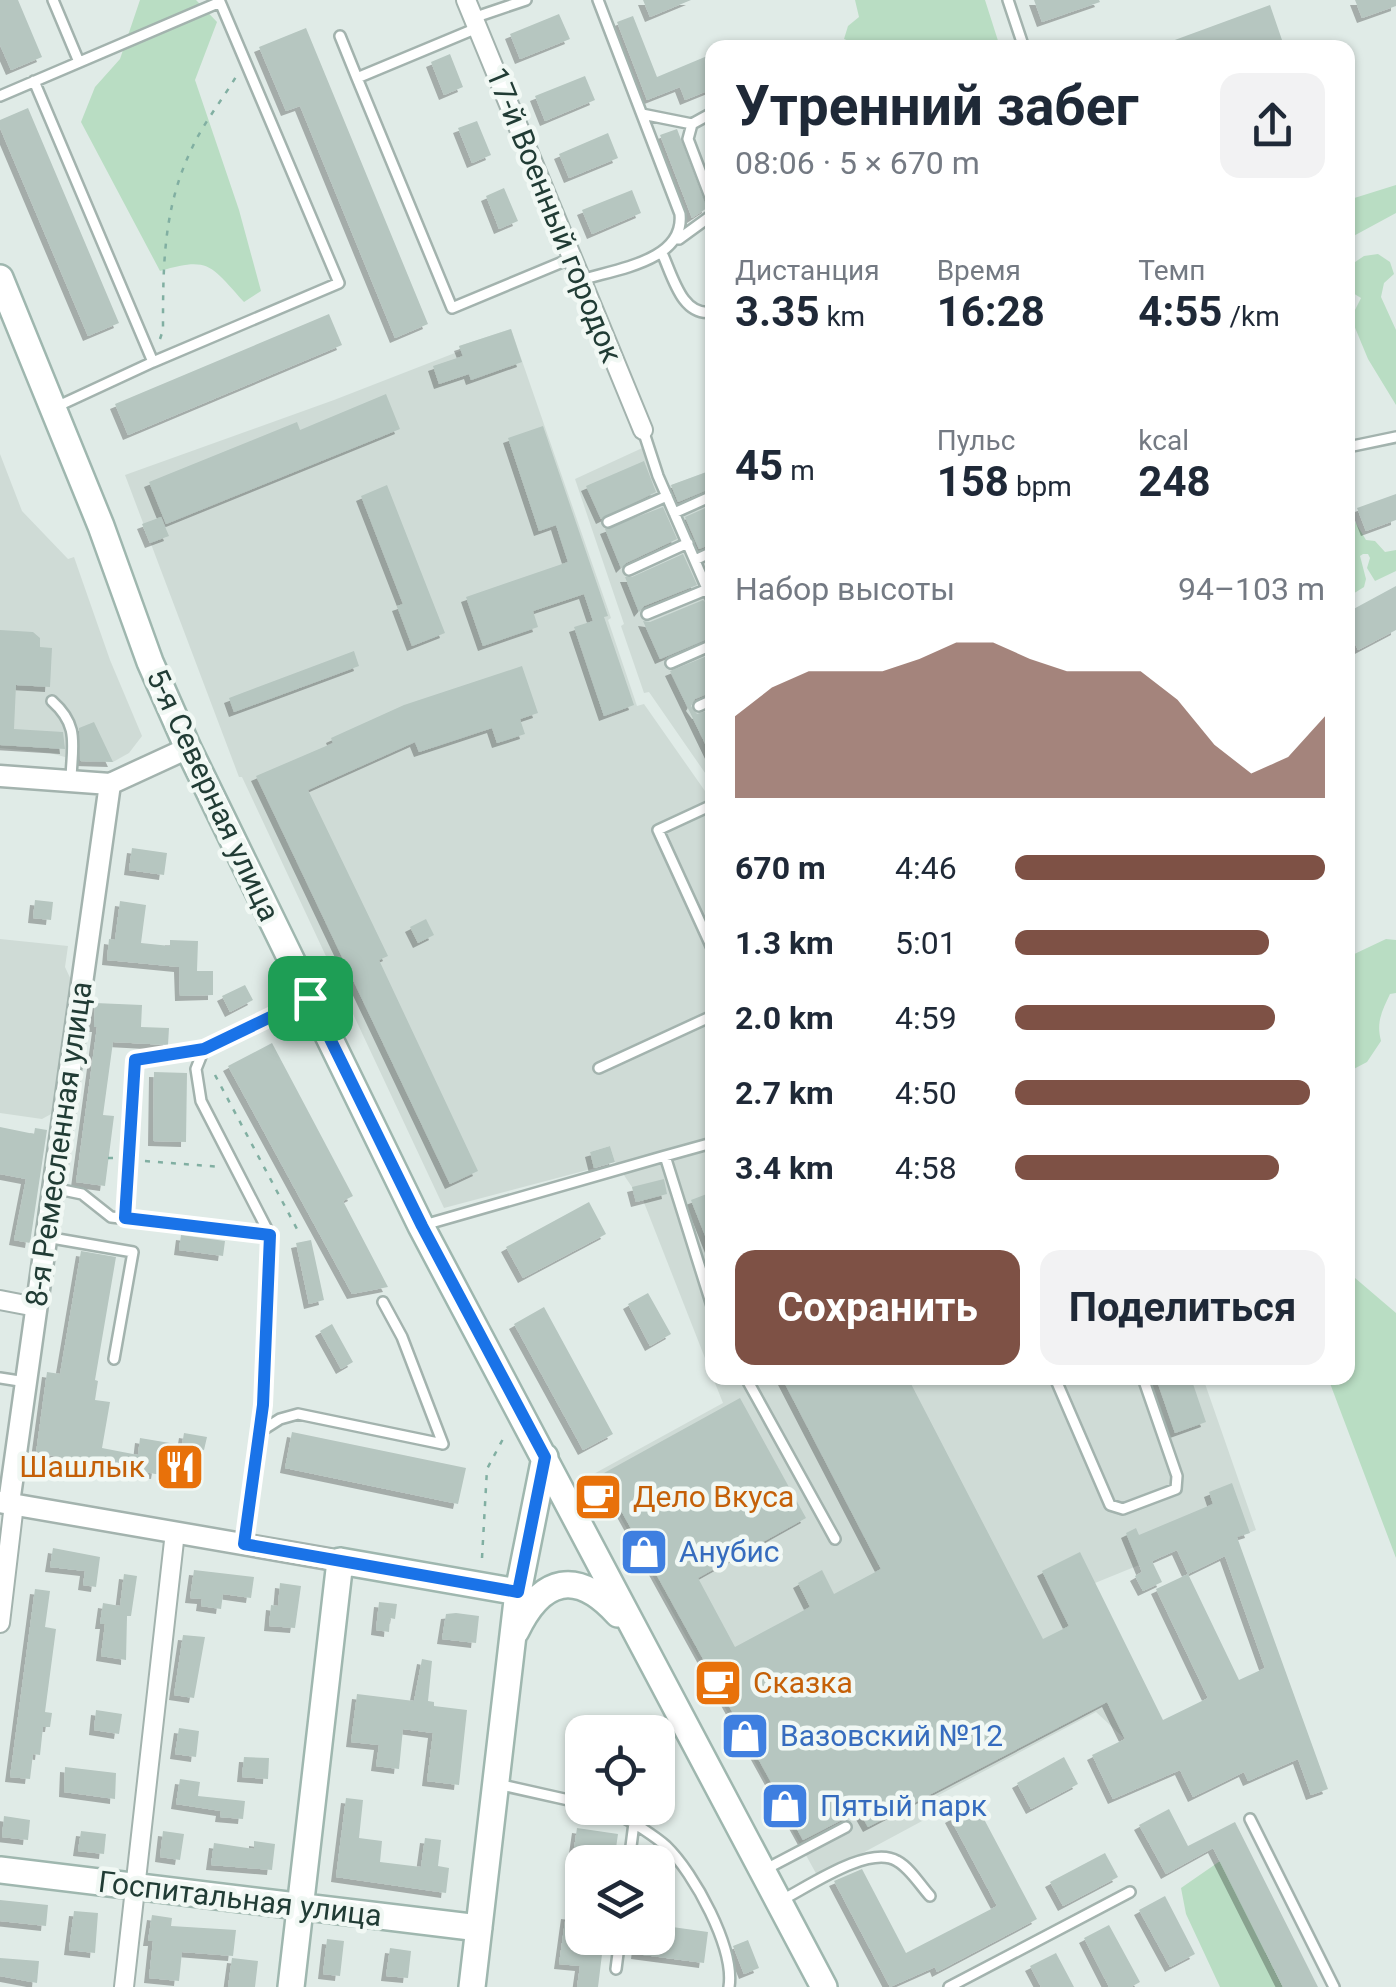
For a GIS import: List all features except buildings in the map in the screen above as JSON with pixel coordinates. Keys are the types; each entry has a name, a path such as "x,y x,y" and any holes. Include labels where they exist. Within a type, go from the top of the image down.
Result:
{"main road":[{"name":"5-я Северная улица","path":"0,278 101,526 150,662 188,748 422,1226 824,1987"},
{"path":"472,1987 518,1592 545,1457"},
{"path":"291,1987 340,1561 518,1592"},
{"path":"512,1640 526,1612 544,1591 566,1584 579,1584 594,1591 640,1639"},
{"name":"Госпитальная улица","path":"0,1870 479,1928"}],"street":[{"name":"17-й Военный городок","path":"466,0 643,430"},
{"path":"0,776 110,784 188,748"},
{"name":"8-я Ремесленная улица","path":"0,1623 8,1503 110,784"},
{"path":"0,1300 36,1307"},
{"path":"8,1503 340,1561"},
{"path":"124,1987 175,1532"}],"lane":[{"path":"53,0 79,62"},
{"path":"357,78 526,0"},
{"path":"598,0 680,214 682,228 676,241"},
{"path":"1008,0 1021,40"},
{"path":"0,96 220,2 339,283 54,408"},
{"path":"340,36 452,308 572,258"},
{"path":"34,81 153,362"},
{"path":"642,114 692,124 705,117"},
{"path":"692,124 688,139 705,184"},
{"path":"581,280 662,253 705,220"},
{"path":"662,253 689,308 705,313"},
{"path":"643,430 705,582"},
{"path":"1355,446 1396,438"},
{"path":"608,522 667,496"},
{"path":"674,513 705,499"},
{"path":"629,570 688,544"},
{"path":"695,560 705,555"},
{"path":"647,614 705,589"},
{"path":"670,663 705,648"},
{"path":"52,700 73,727 70,782"},
{"path":"699,706 705,703"},
{"path":"705,808 658,830 705,933"},
{"path":"125,1218 135,1060 204,1049 310,998"},
{"path":"599,1068 705,1019"},
{"path":"204,1049 196,1069 201,1101 270,1235 260,1431 244,1544"},
{"path":"422,1226 705,1145"},
{"path":"664,1156 705,1284"},
{"path":"53,1188 82,1194 110,1217 270,1235"},
{"path":"46,1236 133,1252 114,1359"},
{"path":"260,1431 298,1414 443,1444 402,1336 382,1302"},
{"path":"0,1378 26,1382"},
{"path":"750,1385 835,1539"},
{"path":"1058,1385 1110,1504 1123,1510 1176,1489 1177,1476 1145,1385"},
{"path":"495,1784 565,1798"},
{"path":"1250,1819 1334,1987"},
{"path":"638,1825 666,1846 691,1878 718,1930 729,1987"},
{"path":"763,1871 846,1827"},
{"path":"779,1902 866,1857 884,1855 900,1862 930,1896"},
{"path":"949,1987 1130,1892"},
{"path":"616,1970 618,1955"}],"path":[{"path":"153,362 163,330 162,248 176,187 193,145 244,60"},
{"path":"215,1074 296,1229"},
{"path":"108,1158 236,1168"},
{"path":"482,1558 487,1468 504,1437"}],"shaded area":[{"path":"511,329 611,618 608,620 637,706 644,704 705,791 705,1358 643,1200 636,1202 610,1146 590,1152 595,1168 444,1208 239,777 125,475 334,400 460,351 459,346"},
{"path":"651,444 669,486 705,473 705,773 649,692 644,693 575,479"},
{"path":"0,454 22,511 68,559 74,557 142,736 129,753 113,762 80,761 50,753 0,748"},
{"path":"0,939 68,946 65,967 72,982 53,1113 42,1119 0,1113"},
{"path":"716,1385 1205,1385 1256,1530 1227,1542 1208,1537 1095,1583 1125,1739 1096,1712 918,1806 924,1820 818,1877 617,1511 605,1517 586,1483 592,1480 590,1476 723,1403"}],"green space":[{"path":"140,0 196,0 217,22 195,80 239,210 261,291 244,302 208,267 190,264 160,271 81,122 95,87 120,59"},
{"path":"855,0 985,0 998,40 844,39 848,26 859,17"},
{"path":"1396,185 1396,213 1355,235 1355,198"},
{"path":"1378,254 1390,262 1394,274 1384,283 1381,297 1396,330 1396,405 1368,359 1355,328 1355,310 1361,298 1355,294 1355,262"},
{"path":"1355,522 1366,540 1375,541 1385,552 1396,550 1396,571 1375,581 1367,568 1368,554 1360,556 1366,579 1364,587 1355,593"},
{"path":"1386,939 1396,940 1396,993 1390,994 1381,1017 1381,1041 1367,1062 1355,1068 1355,954"},
{"path":"1355,1278 1396,1313 1396,1558 1331,1385 1355,1385"},
{"path":"1220,1861 1283,1987 1220,1987 1186,1914 1181,1888"}],"place":[{"name":"Шашлык","path":"180,1467"},
{"name":"Дело Вкуса","path":"598,1497"},
{"name":"Анубис","path":"644,1552"},
{"name":"Сказка","path":"718,1683"},
{"name":"Вазовский №12","path":"745,1736"},
{"name":"Пятый парк","path":"785,1806"}],"route":[{"path":"310,998 422,1226 545,1457 518,1592 244,1544 263,1405 270,1235 125,1218 135,1060 204,1049 310,998"}]}
